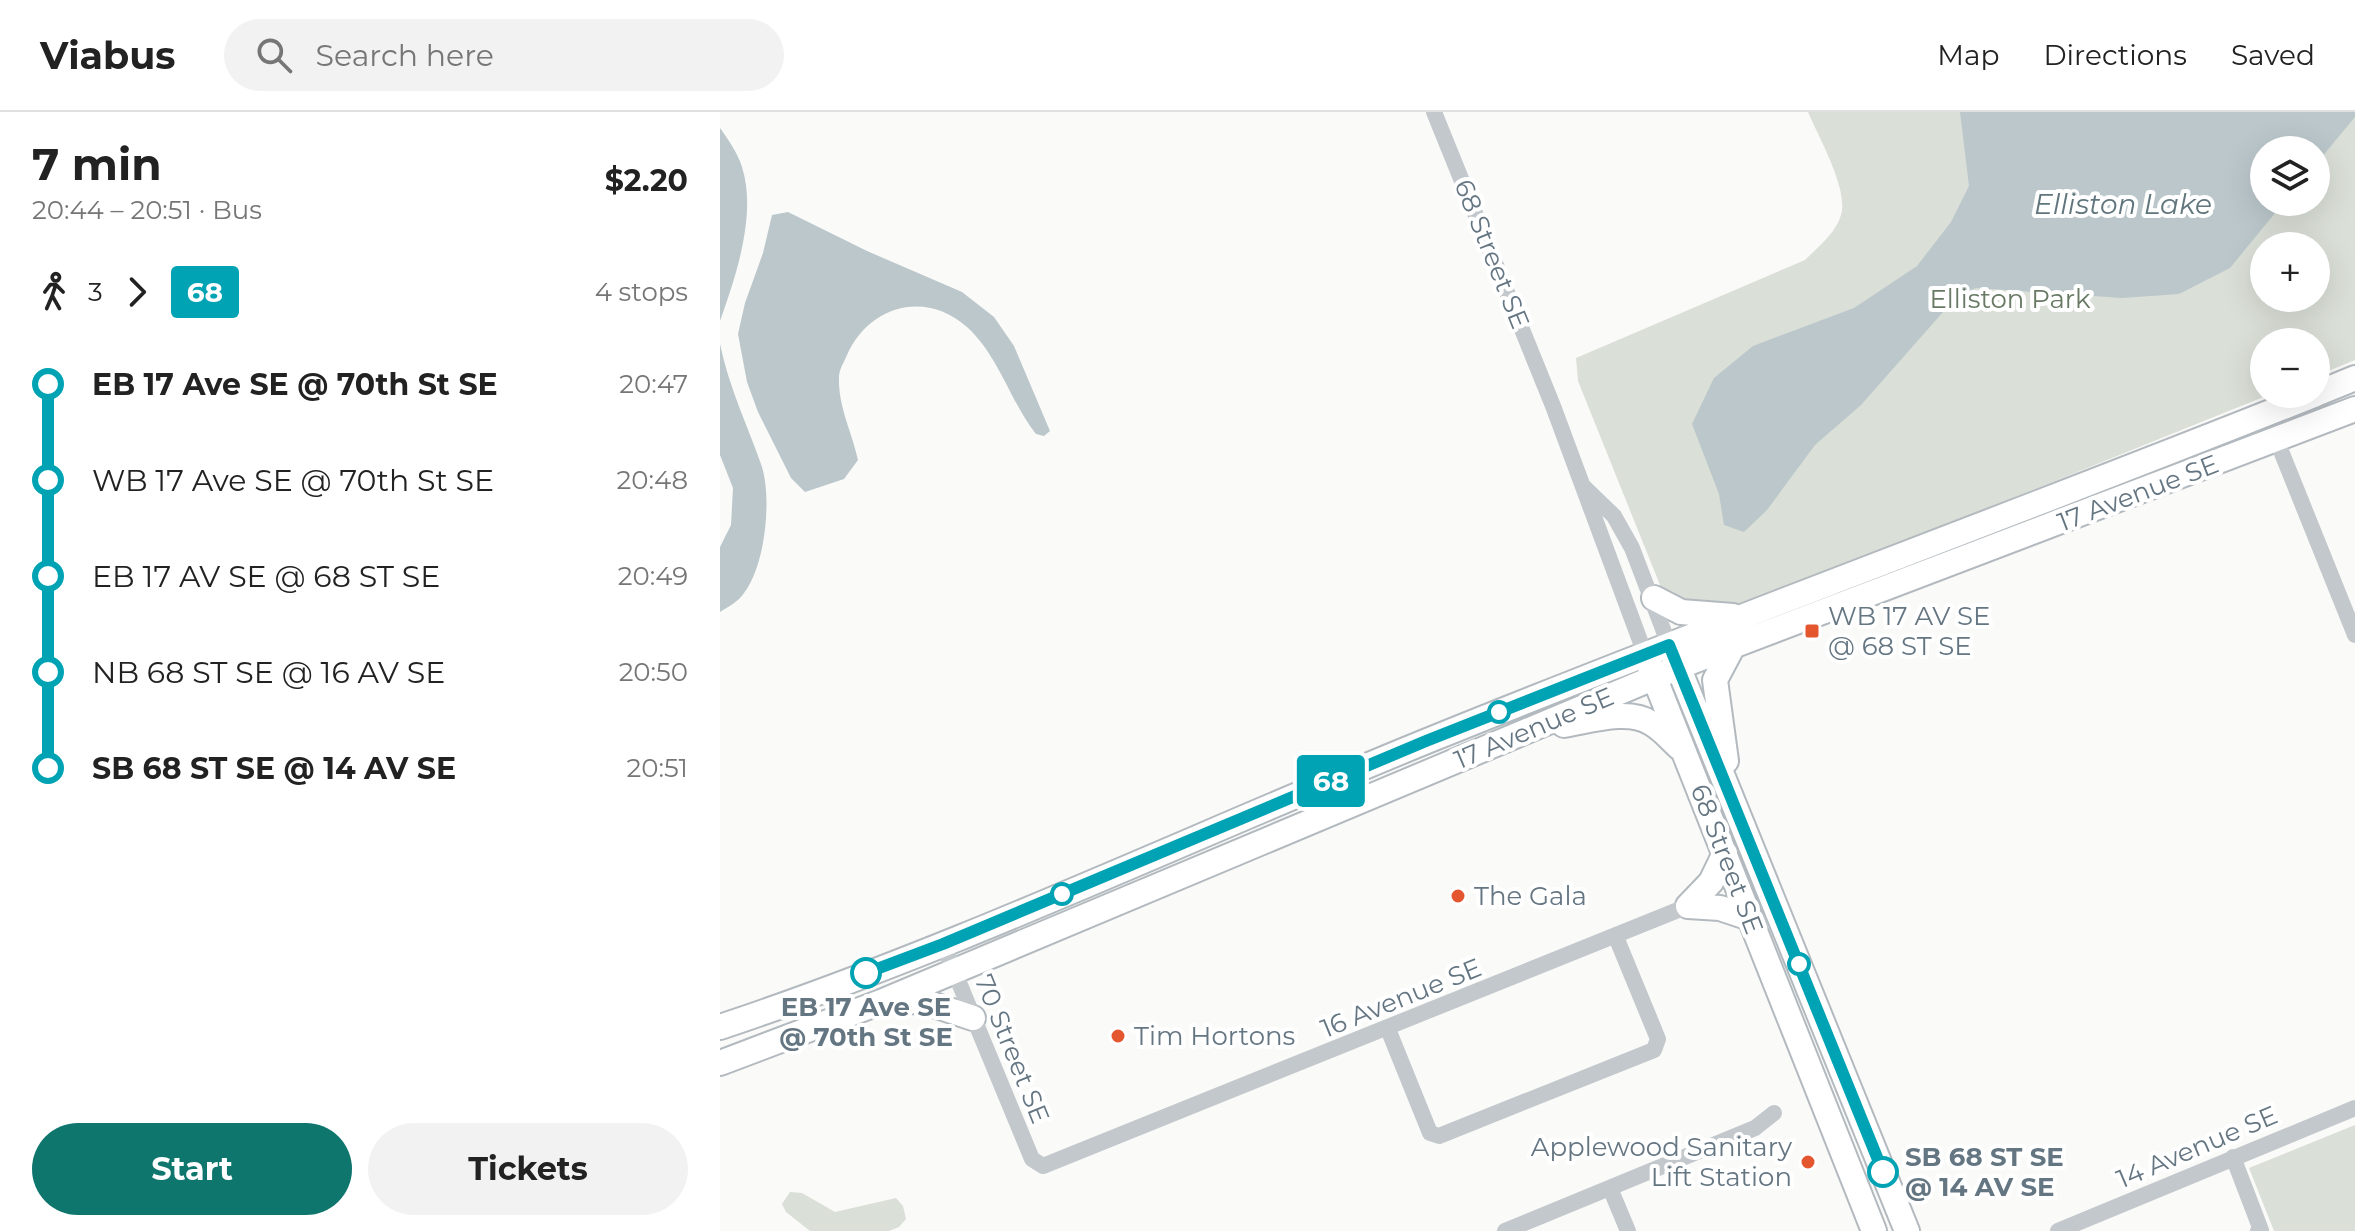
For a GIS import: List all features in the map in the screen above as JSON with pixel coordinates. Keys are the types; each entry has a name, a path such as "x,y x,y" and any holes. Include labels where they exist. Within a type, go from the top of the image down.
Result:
{"main road":[{"name":"17 Avenue SE","path":"2330,388 2355,378"},
{"name":"17 Avenue SE","path":"720,1027 943,944 1426,741 1645,654 2281,408"},
{"name":"17 Avenue SE","path":"720,1063 881,1002 1733,646 2355,409"},
{"path":"2266,414 2277,441"},
{"path":"1654,598 1670,608 1695,615 1752,615"},
{"name":"68 Street SE","path":"1669,645 1907,1231"},
{"path":"1731,799 1715,680 1733,646"},
{"name":"68 Street SE","path":"1645,654 1874,1231"},
{"path":"1527,730 1621,717 1639,718 1651,723 1685,752"},
{"path":"1688,906 1711,882 1725,853"},
{"path":"1688,906 1720,908 1750,918"},
{"path":"881,1002 922,1001 973,1018"}],"street":[{"name":"68 Street SE","path":"1434,112 1553,406 1645,654"},
{"path":"2277,441 2355,635"},
{"name":"68 Street SE","path":"1583,486 1614,516 1632,548 1654,598 1669,645"},
{"name":"16 Avenue SE","path":"1043,1166 1688,906"},
{"path":"1388,1029 1430,1133 1439,1136 1654,1050 1658,1039 1616,937"},
{"name":"70 Street SE","path":"943,944 1032,1159 1043,1166"},
{"name":"14 Avenue SE","path":"2058,1231 2355,1108"},
{"path":"1505,1231 1755,1128 1774,1113"},
{"path":"2233,1157 2261,1230 2258,1231"},
{"path":"1610,1188 1628,1231"}],"green space":[{"name":"Elliston Park","path":"1808,112 2355,112 2355,360 2330,370 2330,328 2250,328 2250,402 1762,599 1714,610 1664,595 1578,381 1576,358 1805,260 1831,234 1841,215 1841,192"},
{"path":"2355,1125 2355,1231 2274,1231 2249,1168"},
{"path":"790,1192 802,1193 835,1212 896,1198 903,1206 906,1219 899,1227 889,1231 810,1231 786,1212 782,1204"}],"water":[{"name":"Elliston Lake","path":"1960,112 2355,112 2355,117 2330,147 2330,136 2250,136 2250,216 2273,216 2259,232 2250,232 2250,244 2230,268 2179,294 2122,298 1976,288 1958,295 1861,405 1815,445 1767,510 1744,532 1724,525 1719,494 1692,424 1714,378 1753,346 1854,308 1917,266 1951,222 1969,186"},
{"path":"720,128 742,167 747,205 743,245 720,321"},
{"path":"788,212 867,251 962,292 994,317 1014,346 1050,431 1044,436 1036,434 988,351 967,327 934,309 917,306 900,308 869,324 857,338 840,372 843,409 858,460 844,479 805,492 791,478 758,412 747,382 738,334 772,215"},
{"path":"720,344 762,467 766,514 762,550 751,581 739,599 720,612 720,547 731,525 733,488 720,455"}],"bus line":[{"name":"68","path":"866,973 943,944 1426,741 1669,645 1883,1172"}],"place":[{"name":"WB 17 AV SE @ 68 ST SE","path":"1812,631"},
{"name":"The Gala","path":"1458,896"},
{"name":"EB 17 Ave SE @ 70th St SE","path":"866,973"},
{"name":"Tim Hortons","path":"1118,1036"},
{"name":"Applewood Sanitary Lift Station","path":"1808,1162"},
{"name":"SB 68 ST SE @ 14 AV SE","path":"1883,1172"}]}
